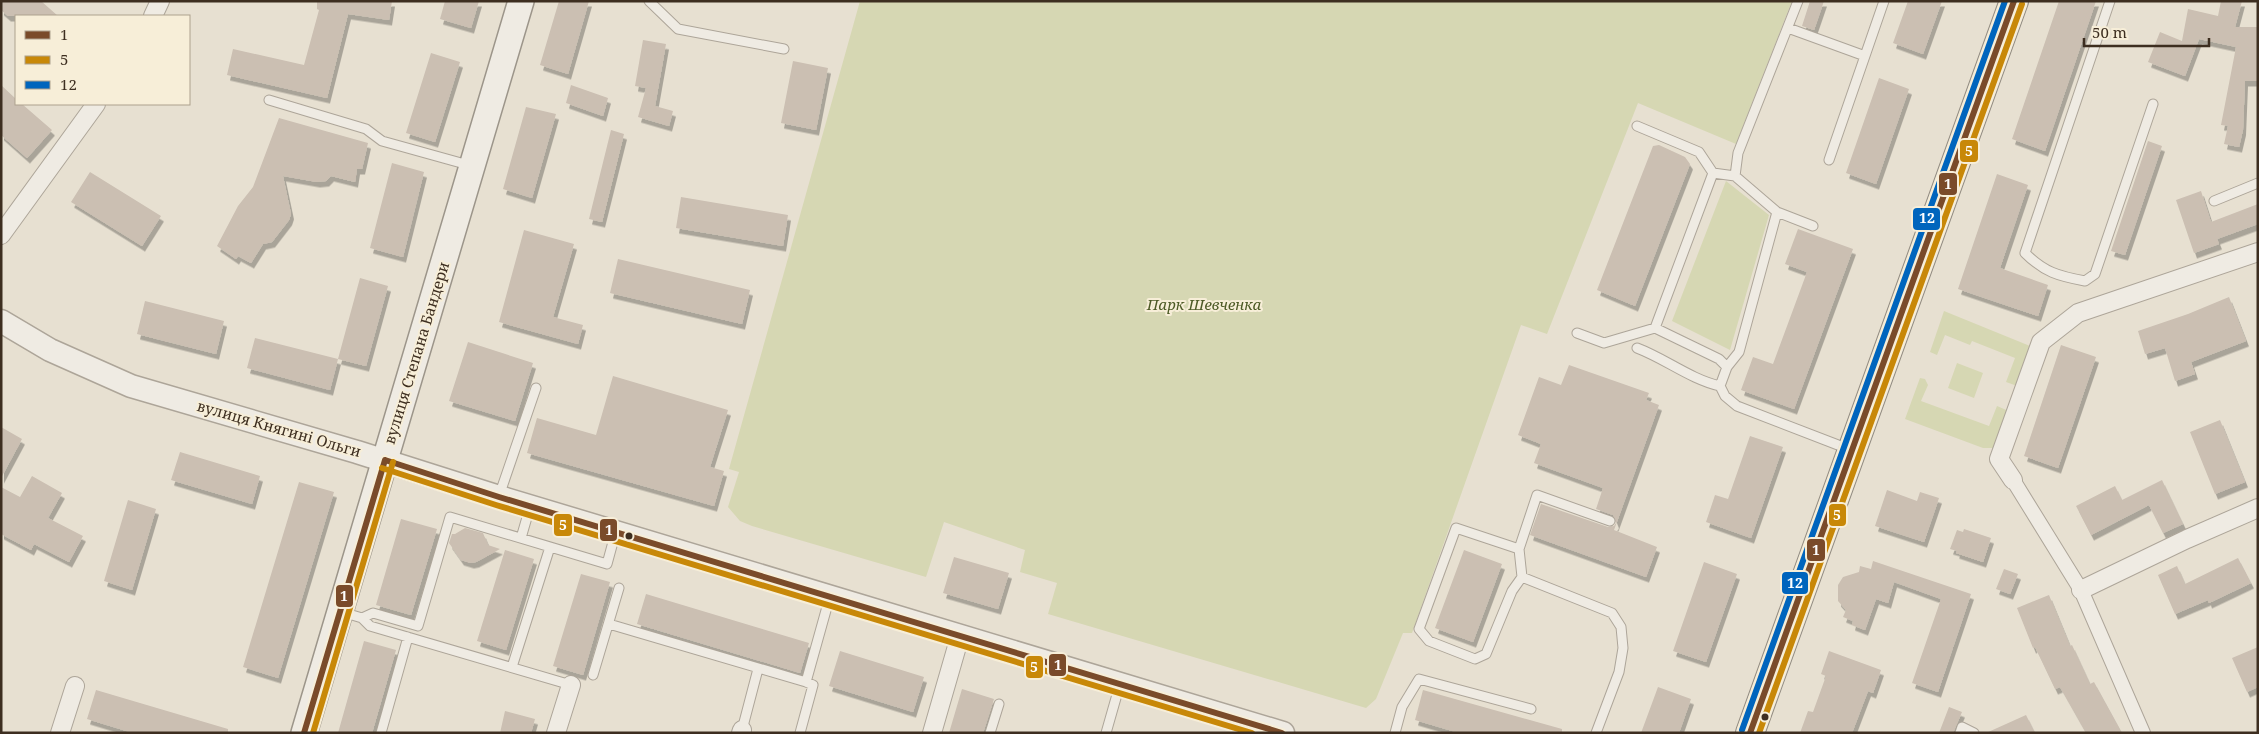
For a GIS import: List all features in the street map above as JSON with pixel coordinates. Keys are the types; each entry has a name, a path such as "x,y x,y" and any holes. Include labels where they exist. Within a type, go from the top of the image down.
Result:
{"main road":[{"name":"вулиця Степана Бандери","path":"304,733 351,615 385,460 521,1"},
{"path":"1750,733 2014,1"}],"street":[{"path":"1,235 95,105"},
{"path":"2143,733 2081,590 1999,459 2042,342 2078,313 2258,252"},
{"name":"вулиця Княгині Ольги","path":"1,321 50,350 131,386 385,460 530,506 1283,733"},
{"path":"2081,590 2186,539 2258,508"},
{"path":"932,733 960,636"},
{"path":"556,733 570,685"},
{"path":"60,733 75,686"}],"lane":[{"path":"649,1 678,29 784,50"},
{"path":"1735,176 1738,153 1798,1"},
{"path":"1829,160 1884,1"},
{"path":"2110,1 2025,253 2039,266 2061,276 2085,281 2095,274 2153,104"},
{"path":"1788,28 1865,56"},
{"path":"269,100 366,129 382,141 472,166"},
{"path":"1637,126 1699,152 1713,173 1735,176 1777,212 1813,226"},
{"path":"1655,328 1713,173"},
{"path":"2214,201 2258,183"},
{"path":"1777,212 1739,352 1727,367 1720,386 1725,396 1737,406 1852,450"},
{"path":"1577,333 1604,343 1655,328 1720,359 1727,367"},
{"path":"1637,348 1657,355 1702,382 1720,386"},
{"path":"498,496 536,388"},
{"path":"1519,549 1456,528 1420,629 1429,642 1475,659 1486,654 1512,591 1522,577 1519,549 1537,495 1610,521"},
{"path":"521,538 530,506"},
{"path":"351,615 373,613 418,626 450,517 607,564 616,531"},
{"path":"512,667 550,547"},
{"path":"1522,577 1612,613 1621,627 1623,648 1619,672 1596,733"},
{"path":"593,675 619,588"},
{"path":"806,682 830,596"},
{"path":"351,615 370,626 570,685"},
{"path":"609,624 813,685 800,733"},
{"path":"381,733 408,637"},
{"path":"741,731 758,669"},
{"path":"1395,733 1402,707 1419,679 1531,710"},
{"path":"1106,733 1120,684"},
{"path":"990,733 999,704"},
{"path":"1960,733 1962,728 1974,733"}],"green space":[{"name":"Парк Шевченка","path":"860,1 1792,1 1736,144 1638,103 1547,334 1521,325 1412,633 1403,633 1376,699 1366,708 1048,614 1057,583 1020,572 1025,550 944,522 926,577 752,526 740,521 728,507 739,472 729,469"},
{"path":"1726,181 1769,215 1730,350 1672,321"},
{"path":"1944,311 2030,346 2020,387 2006,382 2015,358 1972,341 1970,345 1945,335 1937,355 1930,352"},
{"path":"1957,363 1983,373 1974,398 1948,388"},
{"path":"1920,378 1925,379 1928,385 1921,401 1989,426 1997,406 2011,412 1995,448 1983,448 1905,419"}],"building":[{"path":"1,1 41,1 57,15 8,16 1,10"},
{"path":"317,1 392,1 389,20 348,14 327,98 227,75 233,49 304,65 319,10 317,9"},
{"path":"445,1 479,1 471,28 440,19"},
{"path":"559,1 589,1 568,74 540,65"},
{"path":"1810,1 1824,1 1814,30 1802,26"},
{"path":"1908,1 1942,1 1923,54 1893,43"},
{"path":"2059,1 2096,1 2045,151 2012,139"},
{"path":"2221,1 2242,1 2235,27 2258,27 2258,81 2245,81 2243,130 2239,147 2224,144 2228,126 2221,125 2236,47 2199,39 2185,76 2148,62 2160,32 2182,41 2188,9 2218,16"},
{"path":"643,40 666,44 655,106 673,111 669,126 638,117 646,88 635,86"},
{"path":"431,53 460,62 435,142 406,133"},
{"path":"793,61 828,68 816,130 781,123"},
{"path":"1879,78 1909,89 1876,184 1846,173"},
{"path":"1,85 15,98 15,105 23,105 52,130 27,158 1,135"},
{"path":"571,85 608,98 603,116 566,103"},
{"path":"526,107 556,114 532,198 503,189"},
{"path":"279,118 368,143 362,169 357,169 355,182 331,176 326,181 317,182 283,176 291,214 289,220 272,242 263,244 251,263 238,256 236,259 217,246 238,206 253,187"},
{"path":"611,130 624,134 602,222 589,219"},
{"path":"2148,141 2162,146 2125,255 2111,251"},
{"path":"1659,145 1685,157 1690,164 1635,306 1597,290 1653,146"},
{"path":"392,163 424,172 403,257 370,248"},
{"path":"90,172 161,216 142,246 71,202"},
{"path":"1997,174 2028,185 2000,268 2048,285 2038,316 1958,289"},
{"path":"2201,191 2211,222 2258,204 2258,224 2217,239 2219,244 2194,253 2176,200"},
{"path":"681,197 788,215 783,246 676,228"},
{"path":"1798,229 1853,249 1794,409 1741,390 1753,357 1773,364 1807,272 1785,264"},
{"path":"524,230 574,244 553,317 583,325 578,344 499,322"},
{"path":"618,259 750,290 742,324 610,293"},
{"path":"360,278 388,286 366,366 338,359"},
{"path":"2229,297 2246,341 2191,362 2195,374 2175,381 2165,348 2145,354 2138,331 2188,314"},
{"path":"145,301 224,321 216,354 137,334"},
{"path":"255,338 338,359 330,390 247,368"},
{"path":"468,342 533,363 515,421 449,401"},
{"path":"2061,345 2096,357 2058,468 2024,456"},
{"path":"1569,365 1649,393 1646,400 1659,405 1614,530 1657,547 1646,577 1530,535 1541,504 1608,527 1614,526 1616,523 1613,515 1596,509 1603,488 1534,463 1541,444 1518,435 1539,377 1561,385"},
{"path":"613,376 728,410 710,467 724,471 714,506 527,453 537,418 596,435"},
{"path":"2220,420 2245,482 2215,494 2190,432"},
{"path":"1,427 22,439 1,478"},
{"path":"1750,436 1783,447 1751,538 1706,522 1715,495 1728,499"},
{"path":"180,452 260,476 252,504 171,480"},
{"path":"32,476 62,493 48,518 83,536 69,562 34,544 31,550 1,534 1,487 20,497"},
{"path":"2162,480 2183,524 2163,533 2149,505 2091,535 2076,506 2115,486 2122,500"},
{"path":"299,482 334,492 278,678 243,667"},
{"path":"1887,490 1917,501 1920,492 1939,498 1924,542 1875,526"},
{"path":"128,500 156,509 132,590 104,581"},
{"path":"401,519 437,529 411,615 376,605"},
{"path":"465,528 483,533 488,545 500,549 476,562 471,563 461,560 449,543 452,534"},
{"path":"1964,529 1991,538 1983,562 1956,553 1957,551 1950,549 1957,530 1963,532"},
{"path":"505,550 534,559 506,650 477,641"},
{"path":"1464,550 1502,564 1473,642 1435,628"},
{"path":"954,557 1009,573 998,609 943,593"},
{"path":"2238,558 2251,583 2209,603 2208,600 2175,614 2158,575 2177,566 2185,584"},
{"path":"1873,561 1971,594 1938,692 1912,683 1941,599 1894,582 1888,603 1876,599 1865,630 1852,625 1853,621 1843,617 1846,610 1838,601 1838,585 1843,577 1859,572 1860,566 1871,569"},
{"path":"1704,562 1737,574 1706,662 1673,651"},
{"path":"2004,569 2018,574 2010,594 1996,589"},
{"path":"581,574 610,582 583,675 553,666"},
{"path":"646,594 809,643 800,673 637,624"},
{"path":"2049,595 2070,646 2072,645 2090,684 2094,682 2122,733 2086,733 2060,687 2055,689 2035,647 2033,648 2017,608"},
{"path":"364,641 396,650 372,733 338,733"},
{"path":"2258,647 2258,687 2247,692 2232,658"},
{"path":"840,651 924,677 913,712 829,686"},
{"path":"1829,651 1881,670 1873,693 1868,691 1852,733 1800,733 1808,711 1813,712 1826,676 1821,674"},
{"path":"1658,687 1691,699 1679,733 1641,733"},
{"path":"962,689 994,699 983,733 949,733"},
{"path":"96,690 228,729 228,733 133,733 87,719"},
{"path":"1423,690 1562,729 1562,733 1459,733 1415,720"},
{"path":"1949,707 1962,712 1953,733 1939,733"},
{"path":"505,711 535,719 531,733 500,733"},
{"path":"2026,715 2035,733 1986,733"}],"transit line":[{"name":"12","path":"1742,730 2005,1"},
{"name":"1","path":"1750,733 2014,1"},
{"name":"5","path":"1759,733 2022,4"},
{"name":"1","path":"385,460 499,497 1282,733"},
{"name":"1","path":"304,733 385,460"},
{"name":"5","path":"313,733 393,462"},
{"name":"5","path":"382,468 496,505 1252,733"}]}
